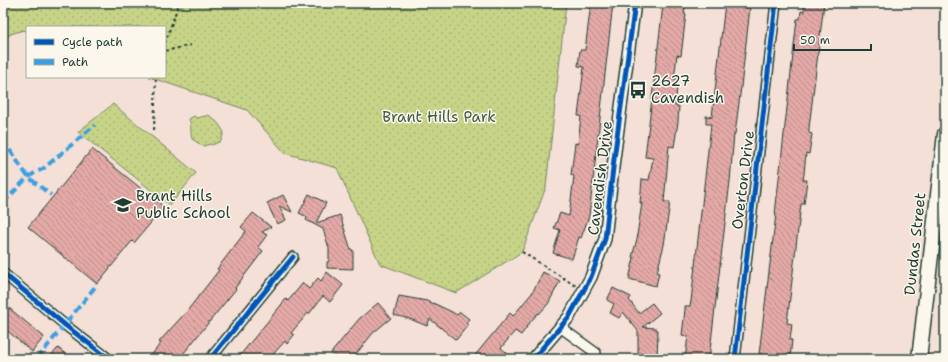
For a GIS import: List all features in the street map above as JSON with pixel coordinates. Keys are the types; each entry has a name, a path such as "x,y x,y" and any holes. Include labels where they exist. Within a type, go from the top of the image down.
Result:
{"main road":[{"name":"Dundas Street","path":"919,359 945,134"}],"street":[{"name":"Cavendish Drive","path":"533,359 569,317 591,278 606,239 614,159 635,3"},
{"name":"Overton Drive","path":"735,359 776,3"},
{"path":"210,359 293,257"},
{"path":"3,273 65,325 110,359"},
{"path":"560,327 596,354"}],"path":[{"path":"166,40 179,3"},
{"path":"166,51 192,46"},
{"path":"154,130 156,78"},
{"path":"522,252 584,291"}],"green space":[{"name":"Brant Hills Park","path":"3,3 566,3 546,187 522,252 456,293 380,264 337,168 285,153 247,110 152,78 166,78 166,26 26,26 26,31 23,30 11,34 3,39"},
{"path":"113,104 196,173 170,205 78,132"},
{"path":"209,115 218,123 224,132 221,141 212,145 203,146 192,139 189,119 194,116 197,118"}],"building":[{"path":"591,3 613,3 589,216 581,238 579,237 572,259 553,253 560,230 554,228 560,213 569,216 574,176 571,175 575,143 578,144 581,116 578,116 584,67 578,66 580,50 585,50"},
{"path":"725,3 747,3 746,7 750,8 734,134 730,181 709,359 685,359 688,336 682,335 685,306 690,306 691,301 711,124 706,124 706,116 712,117"},
{"path":"804,3 824,3 809,128 809,133 812,134 809,154 806,153 803,180 807,180 804,204 801,204 787,323 792,324 790,359 763,359 763,354 759,354 797,19 800,19 801,11 804,12"},
{"path":"663,5 685,8 684,14 686,14 681,56 677,55 674,79 678,79 675,106 679,106 678,122 674,147 669,146 664,202 670,202 664,245 657,272 659,273 656,286 629,279 634,258 632,257 638,235 642,203 640,203 642,179 649,180 653,158 645,157"},
{"path":"92,149 164,207 134,243 132,241 97,284 28,227"},
{"path":"309,194 326,203 316,223 340,215 351,250 353,250 353,269 327,268 327,262 329,261 329,248 323,229 306,220 307,217 299,213"},
{"path":"283,195 292,212 279,206 286,220 277,224 267,203"},
{"path":"253,213 271,227 262,232 267,235 258,247 263,251 235,288 236,289 179,359 148,359 161,343 159,342 187,311 219,270 217,269 246,231 241,227"},
{"path":"327,272 343,285 330,302 323,296 291,333 294,335 287,344 285,341 269,359 237,359 286,299 288,301 303,283 309,289 318,278 321,281"},
{"path":"543,272 560,281 548,304 539,314 538,313 521,335 515,331 501,348 507,353 502,359 472,359 510,313 513,316 532,293"},
{"path":"613,288 631,297 629,300 639,313 652,303 660,313 643,327 656,328 656,330 658,330 657,359 636,359 638,353 638,331 623,312 619,318 610,313 614,304 607,300"},
{"path":"399,296 427,301 457,315 460,312 469,319 466,323 468,325 456,340 430,319 427,326 410,319 394,315"},
{"path":"3,303 44,337 32,352 3,327"},
{"path":"378,303 391,318 373,333 352,359 338,359 331,353 359,319"},
{"path":"58,348 72,359 48,359"}],"marked path":[{"path":"3,203 28,177 44,168 95,125"},
{"path":"3,140 28,177 51,195"},
{"path":"37,359 95,287"}],"cycle path":[{"path":"533,359 569,317 591,277 605,239 635,3"},
{"path":"735,359 776,3"},
{"path":"210,359 293,257"},
{"path":"3,273 65,325 109,359"}],"place":[{"name":"2627 Cavendish","path":"638,90"},
{"name":"Brant Hills Public School","path":"123,205"}]}
